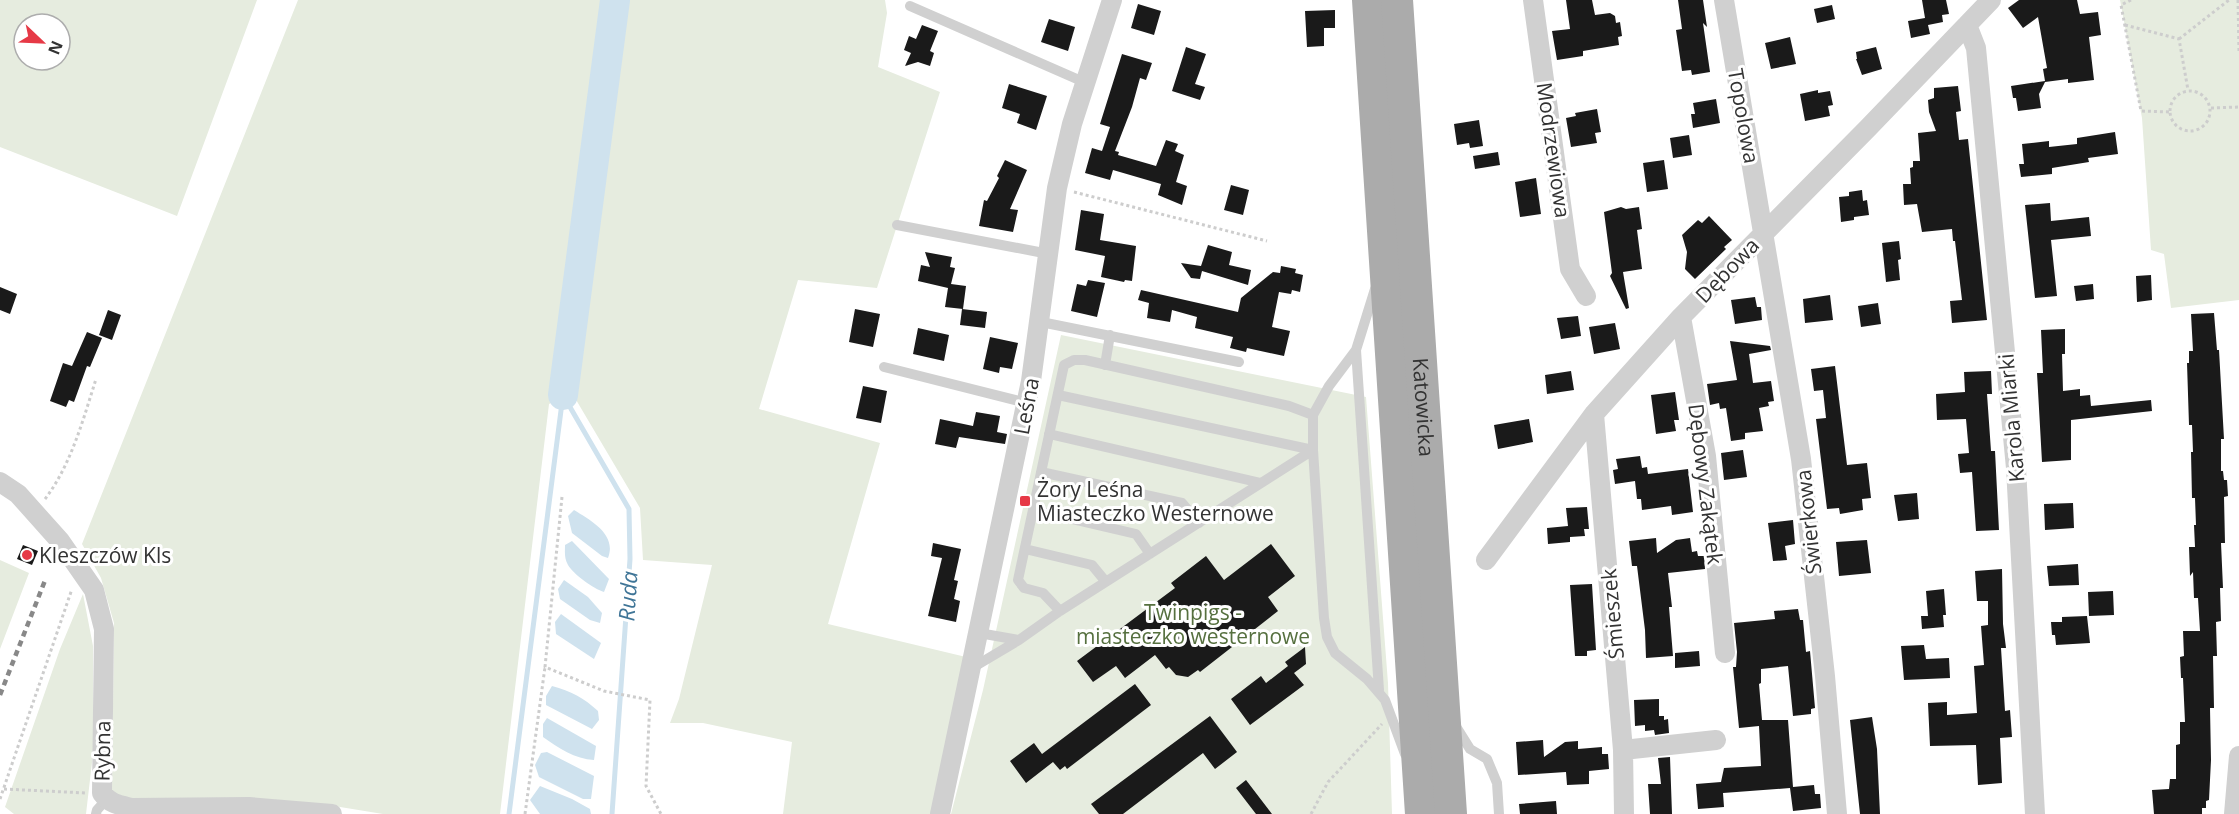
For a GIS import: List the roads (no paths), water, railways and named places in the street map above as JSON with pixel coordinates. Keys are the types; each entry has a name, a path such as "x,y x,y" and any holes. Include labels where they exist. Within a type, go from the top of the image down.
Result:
{"main road":[{"name":"Katowicka","path":"1368,0 1421,811"},
{"name":"Katowicka","path":"1397,0 1451,814"}],"street":[{"name":"Leśna","path":"942,810 1027,403 1041,322 1057,188 1072,124 1112,0"},
{"name":"Modrzewiowa","path":"1533,0 1570,269 1586,297"},
{"name":"Topolowa","path":"1724,0 1764,232"},
{"name":"Dębowa","path":"1486,560 1594,414 1681,317 1868,128 1976,9"},
{"name":"Karola Miarki","path":"1976,9 1976,48 2016,468 2035,814"},
{"name":"Świerkowa","path":"1764,232 1800,459 1825,676 1837,814"},
{"name":"Dębowy Zakątek","path":"1681,317 1706,456 1725,652"},
{"name":"Śmieszek","path":"1594,414 1623,750 1624,814"},
{"name":"Rybna","path":"0,482 18,494 34,512 75,561 94,590 104,629 101,802 132,808 249,807 332,814"},
{"path":"1623,750 1716,740"},
{"path":"2234,814 2239,756"}],"lane":[{"path":"910,6 1086,83"},
{"path":"897,225 1048,254"},
{"path":"1378,690 1356,350 1384,251"},
{"path":"1041,322 1239,362"},
{"path":"1105,365 1110,335"},
{"path":"1356,350 1329,386 1313,415 1313,450 1324,618 1328,637 1335,652 1378,690 1391,714 1421,811"},
{"path":"1059,611 1043,593 1024,588 1018,580 1064,365 1074,360 1105,365 1289,406 1313,415"},
{"path":"884,367 1027,403"},
{"path":"1058,395 1313,450"},
{"path":"1049,434 1261,483"},
{"path":"972,668 1313,450"},
{"path":"1041,472 1182,503 1198,523"},
{"path":"1033,510 1136,534 1150,554"},
{"path":"1025,549 1092,565 1106,582"},
{"path":"979,633 1019,640"},
{"path":"1444,708 1470,749 1487,759 1497,783 1499,814"}],"water":[{"path":"574,510 595,524 606,536 610,550 608,558 572,533 568,516"},
{"path":"572,541 609,579 604,592 584,581 568,565 565,545"},
{"path":"564,580 588,597 602,613 600,623 590,620 560,599 558,589"},
{"path":"561,614 601,643 594,659 556,634 555,622"},
{"path":"552,686 577,696 598,711 599,720 592,729 546,705 546,696"},
{"path":"547,718 596,746 594,760 573,755 543,737 543,724"},
{"path":"547,752 594,776 591,799 583,799 539,777 535,765 541,753"},
{"path":"540,786 572,799 590,809 591,814 540,814 530,800"}],"waterway":[{"path":"563,395 615,0"},
{"name":"Ruda","path":"563,395 629,509 630,559 612,814"},
{"path":"509,814 563,395"}],"railway":[{"path":"0,695 46,578"}],"place":[{"name":"Żory Leśna Miasteczko Westernowe","path":"1025,501"},
{"name":"Kleszczów Kls","path":"27,555"}],"park label":[{"name":"Twinpigs - miasteczko westernowe","path":"1193,624"}]}
